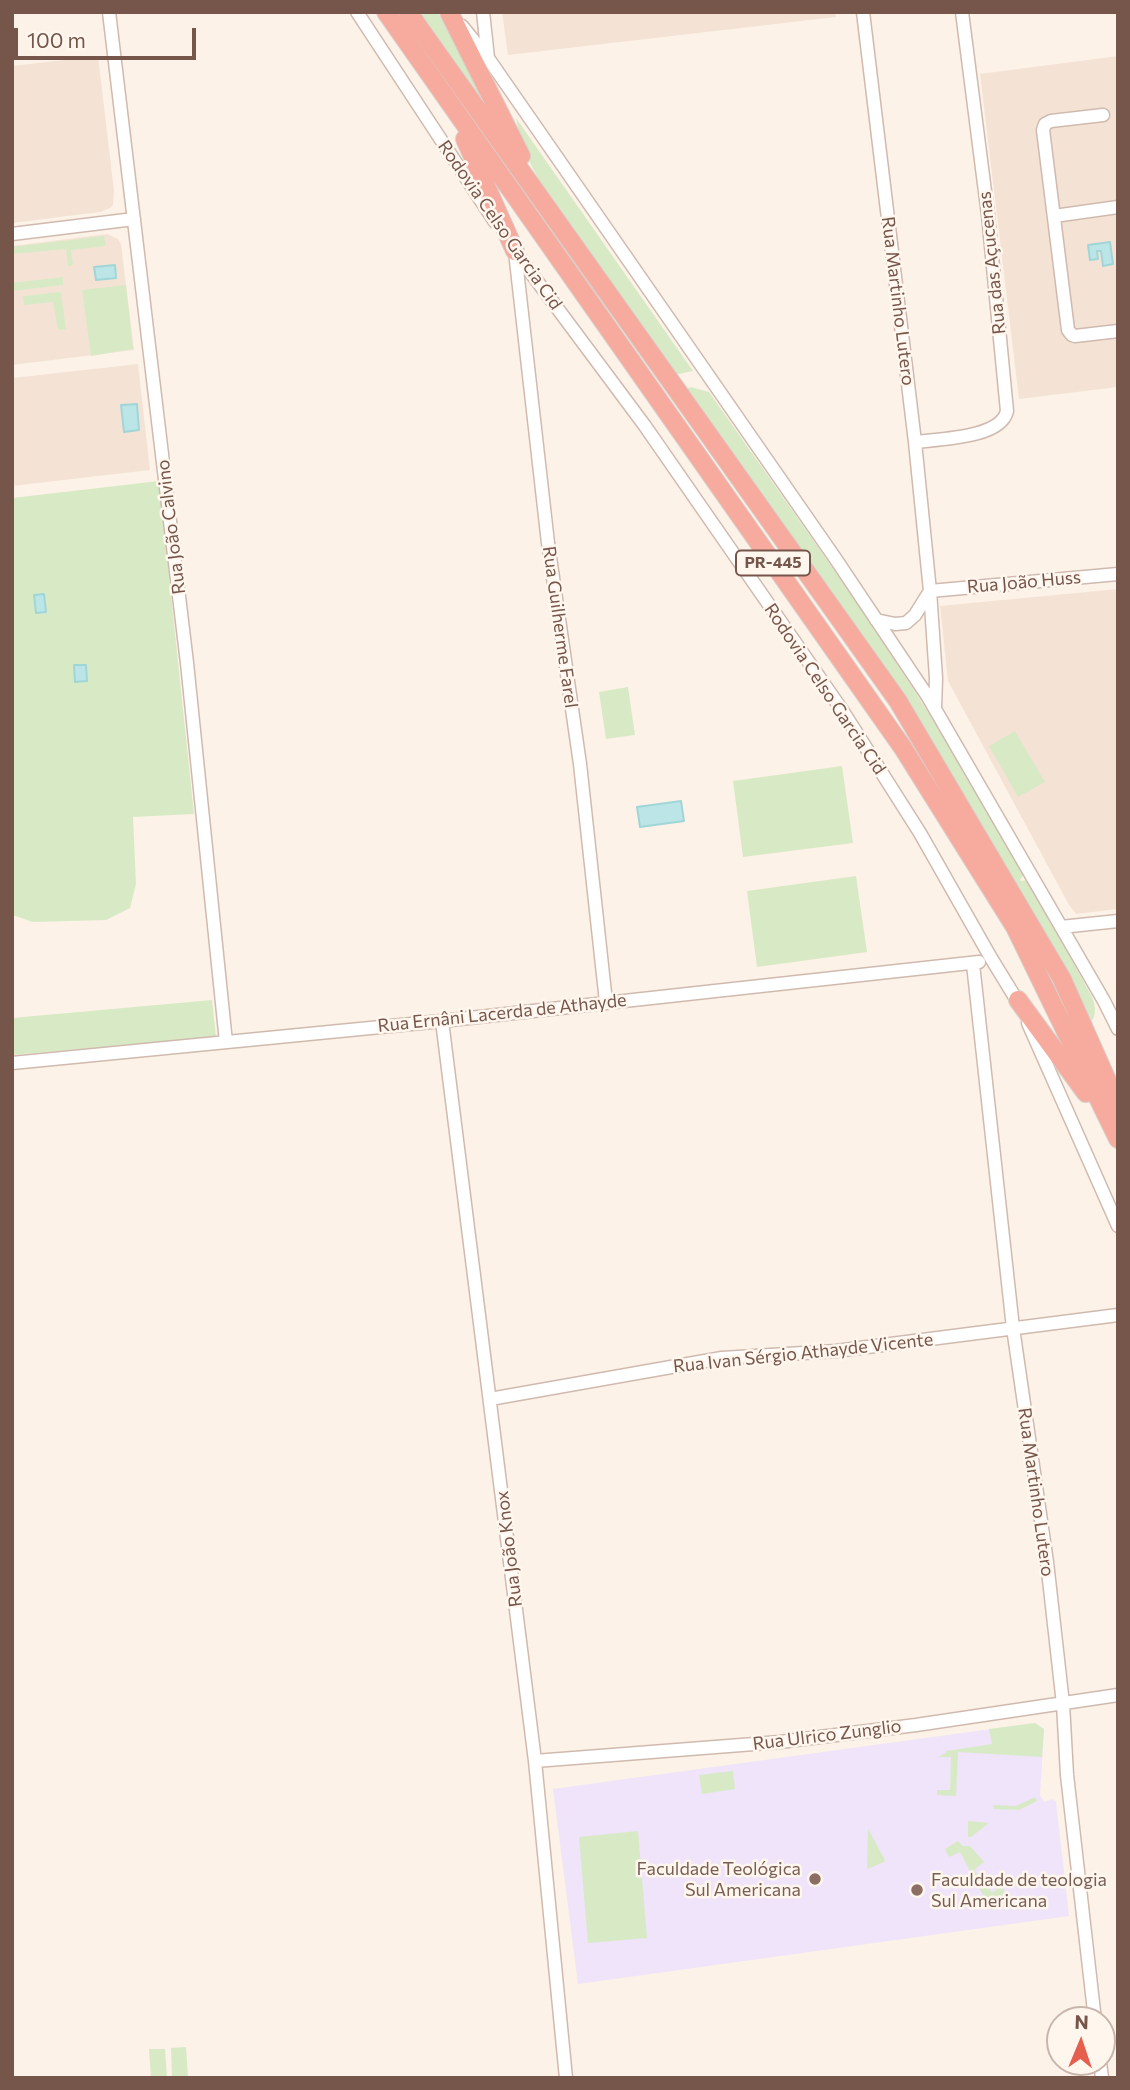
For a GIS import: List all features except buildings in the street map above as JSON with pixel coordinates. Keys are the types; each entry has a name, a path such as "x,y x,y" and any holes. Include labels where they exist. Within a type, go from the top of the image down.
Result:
{"highway":[{"name":"Rodovia Celso Garcia Cid","path":"386,12 904,748 1015,927 1118,1140"},
{"name":"PR-445","path":"408,12 898,701 1062,979 1118,1105"},
{"path":"450,12 514,141 534,189"},
{"path":"450,103 514,251"},
{"path":"1018,1000 1118,1140"}],"street":[{"name":"Rua João Calvino","path":"109,12 187,663 226,1042"},
{"name":"Rodovia Celso Garcia Cid","path":"357,12 514,251 645,426 842,710 920,833 1018,1000 1118,1226"},
{"name":"PR-445","path":"450,12 488,58 935,709 1118,1029"},
{"path":"483,12 488,58"},
{"name":"Rua Martinho Lutero","path":"863,12 915,442 930,591"},
{"name":"Rua das Açucenas","path":"915,442 987,432 1002,423 1007,411 988,215 962,12"},
{"path":"1104,114 1051,121 1044,127 1070,333 1079,336 1118,331"},
{"path":"1054,216 1118,207"},
{"path":"12,234 134,219"},
{"name":"Rua Guilherme Farel","path":"514,251 548,543 580,764 606,1002"},
{"name":"Rua João Huss","path":"930,591 1118,574"},
{"path":"876,620 906,623 930,591"},
{"path":"930,591 936,678 935,709"},
{"path":"1062,927 1118,921"},
{"name":"Rua Ernâni Lacerda de Athayde","path":"12,1063 442,1021 973,964 991,958"},
{"name":"Rua Martinho Lutero","path":"973,964 1013,1328 1047,1562 1063,1704 1067,1782 1093,2006"},
{"name":"Rua João Knox","path":"442,1021 535,1761 566,2078"},
{"name":"Rua Ivan Sérgio Athayde Vicente","path":"491,1399 722,1359 836,1350 1118,1315"},
{"name":"Rua Ulrico Zunglio","path":"535,1761 780,1742 1118,1696"}],"shaded area":[{"path":"502,12 835,12 836,17 508,55"},
{"path":"98,56 114,191 113,205 100,212 12,223 12,66"},
{"path":"1118,56 1118,387 1019,399 980,74"},
{"path":"107,234 118,239 121,244 134,350 12,365 12,246"},
{"path":"138,364 150,470 12,486 12,378"},
{"path":"1118,589 1118,909 1076,914 948,681 940,606"},
{"name":"Faculdade Teológica Sul Americana","path":"1035,1723 1044,1729 1040,1795 1044,1802 1053,1799 1056,1802 1069,1916 578,1984 553,1789"}],"green space":[{"path":"417,12 437,12 458,43 510,140"},
{"path":"516,118 693,371 674,375 542,185 526,153"},
{"path":"104,236 106,246 71,250 73,265 68,266 66,249 12,254 12,247"},
{"path":"63,277 63,285 12,291 12,283"},
{"path":"126,285 133,349 91,356 82,290"},
{"path":"61,292 66,329 58,330 53,302 24,305 23,296"},
{"path":"691,387 709,392 858,604 952,749 1024,874 1020,880 1028,880 1092,997 1095,1012 1089,1024 984,837 686,392"},
{"path":"159,481 194,814 133,817 136,884 130,908 106,920 33,922 12,915 12,498"},
{"path":"628,687 635,735 606,739 599,692"},
{"path":"1015,731 1045,782 1018,797 989,746"},
{"path":"842,766 853,843 743,857 733,781"},
{"path":"856,876 867,952 757,967 747,891"},
{"path":"212,1000 216,1037 12,1055 12,1018"},
{"path":"1035,1723 1044,1729 1042,1757 958,1752 956,1796 937,1795 937,1790 950,1790 951,1757 938,1757 946,1751 992,1744 989,1729"},
{"path":"733,1771 735,1789 702,1794 699,1775"},
{"path":"1035,1797 1037,1801 1019,1810 993,1809 994,1805 1016,1806"},
{"path":"968,1821 989,1823 968,1837"},
{"path":"868,1829 885,1860 867,1869"},
{"path":"638,1831 647,1938 588,1943 579,1837"},
{"path":"958,1841 963,1846 970,1846 984,1862 974,1870 992,1893 999,1887 1004,1889 1005,1895 993,1897 994,1910 991,1910 960,1852 949,1857 945,1849"},
{"path":"186,2047 188,2077 172,2078 171,2048"},
{"path":"149,2049 165,2049 167,2078 151,2078"}],"water":[{"path":"1110,242 1113,264 1103,266 1101,251 1097,251 1098,259 1090,260 1088,245"},
{"path":"115,265 116,278 96,280 94,267"},
{"path":"137,404 139,430 124,432 121,405"},
{"path":"44,594 46,612 36,613 34,595"},
{"path":"74,665 86,665 87,681 75,682"},
{"path":"681,801 684,821 640,827 637,807"}],"place":[{"name":"Faculdade Teológica Sul Americana","path":"815,1879"},
{"name":"Faculdade de teologia Sul Americana","path":"917,1890"}]}
